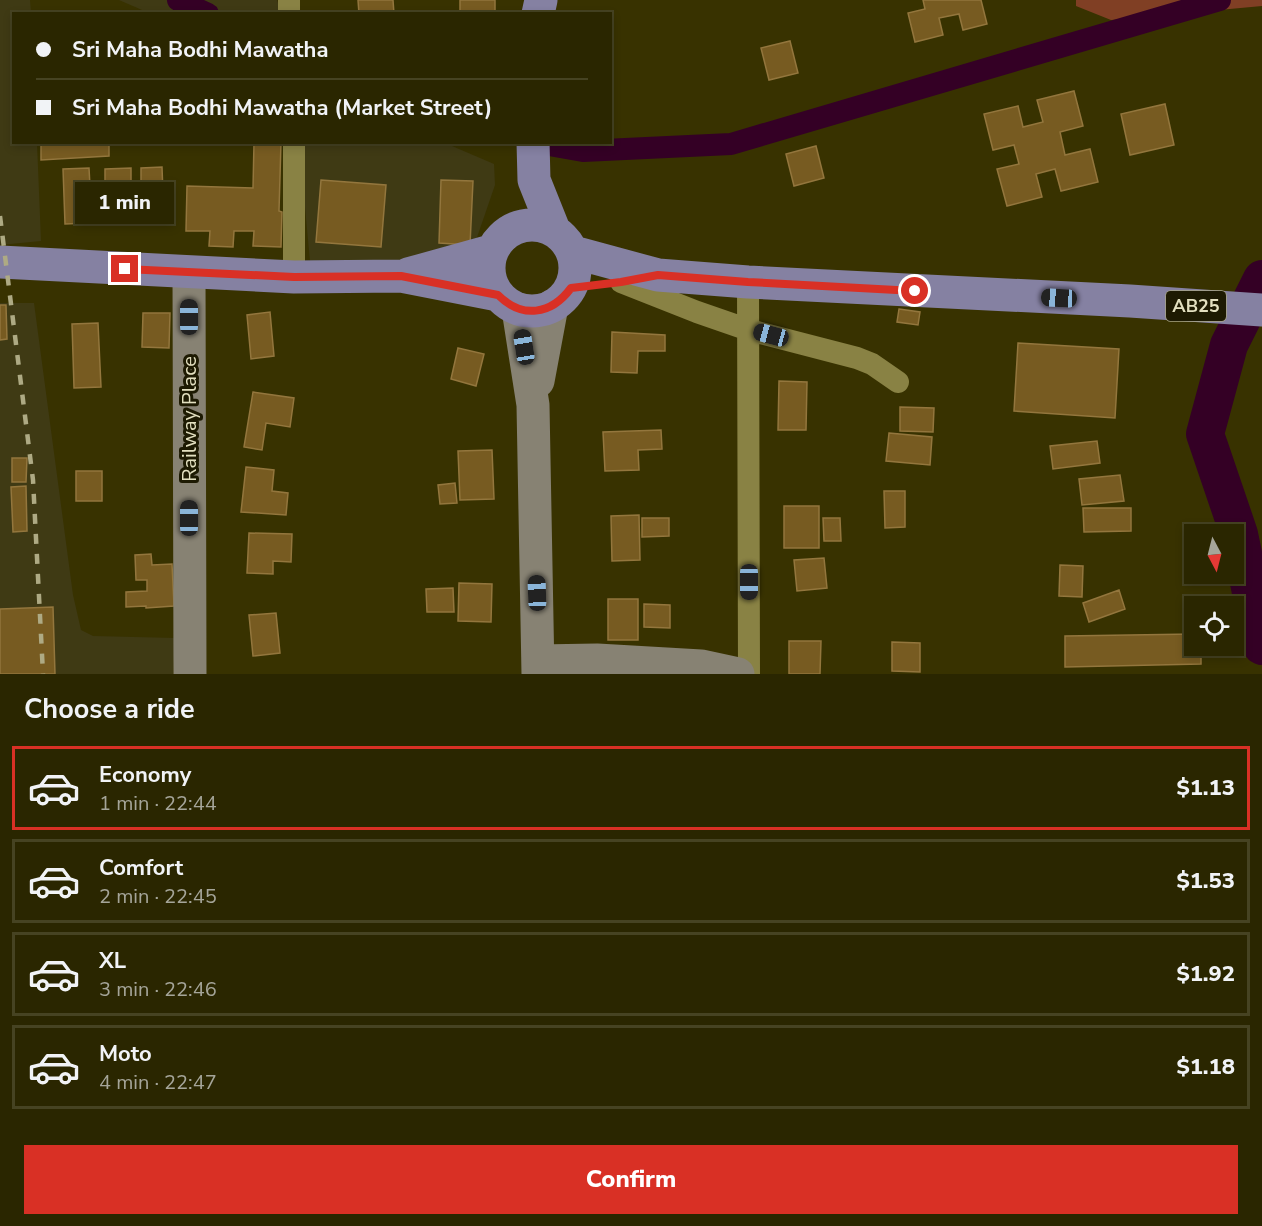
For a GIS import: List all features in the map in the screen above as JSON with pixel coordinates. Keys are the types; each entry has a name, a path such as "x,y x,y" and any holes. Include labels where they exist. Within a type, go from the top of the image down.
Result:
{"main road":[{"path":"532,144 534,180 576,270 561,297 533,405"},
{"path":"534,180 500,240 488,274 508,302 533,405 538,667 597,660 701,666 738,674"},
{"path":"401,276 500,240 520,225 532,224 563,241"},
{"name":"AB25","path":"563,241 658,275"},
{"path":"0,262 294,277 401,276 508,302 535,311 561,297"},
{"name":"Railway Place","path":"189,273 190,674"},
{"name":"AB25","path":"561,297 658,275 1262,310"}],"street":[{"path":"294,144 294,277"},
{"path":"621,282 749,330 858,358 872,364 898,382"},
{"path":"748,282 749,674"}],"shaded area":[{"path":"0,0 30,0 31,12 12,12 12,144 37,144 41,241 0,245"},
{"path":"119,0 277,0 281,12 147,12"},
{"path":"1076,0 1262,0 1262,6 1111,20 1076,6"},
{"path":"299,144 447,144 494,164 495,185 473,249 389,262 310,261"},
{"path":"0,303 34,303 73,595 81,630 93,636 175,638 173,674 0,674"}],"building":[{"path":"358,0 393,0 394,12 359,12"},
{"path":"460,0 495,0 495,12 460,12"},
{"path":"923,0 981,0 987,24 963,30 959,14 939,18 943,35 915,42 908,13 925,9"},
{"path":"790,41 798,73 769,80 761,48"},
{"path":"1074,91 1083,126 1060,132 1065,155 1090,149 1098,182 1061,191 1055,169 1036,174 1042,197 1007,206 997,169 1019,164 1014,145 993,150 984,114 1018,106 1023,127 1043,122 1037,100"},
{"path":"1165,104 1174,145 1130,155 1121,114"},
{"path":"41,144 109,144 109,156 41,160"},
{"path":"254,144 281,144 279,211 282,212 281,247 253,246 254,231 234,231 233,247 209,246 210,231 186,231 187,186 253,188"},
{"path":"816,146 824,178 794,186 786,154"},
{"path":"162,167 164,220 65,224 63,169 89,168 90,186 105,185 105,169 131,168 131,184 141,183 141,168"},
{"path":"321,180 386,185 381,247 316,242"},
{"path":"441,180 473,181 470,245 439,243"},
{"path":"0,305 6,305 7,339 0,340"},
{"path":"899,309 920,312 918,325 897,322"},
{"path":"270,312 274,356 251,359 247,315"},
{"path":"143,313 170,313 169,348 142,347"},
{"path":"98,323 101,387 74,388 72,324"},
{"path":"612,332 665,335 665,351 638,351 637,373 611,372"},
{"path":"1018,343 1119,349 1115,418 1014,411"},
{"path":"458,348 484,354 476,386 451,379"},
{"path":"779,381 807,382 806,430 778,430"},
{"path":"253,392 294,398 290,427 266,423 262,450 244,447"},
{"path":"900,407 934,408 933,432 900,431"},
{"path":"661,430 662,449 638,450 639,470 605,471 603,432"},
{"path":"889,433 932,437 930,465 886,461"},
{"path":"1097,441 1100,463 1053,469 1050,446"},
{"path":"492,450 494,499 460,500 458,451"},
{"path":"12,458 27,458 26,482 12,482"},
{"path":"246,467 274,470 272,491 288,493 286,515 241,512"},
{"path":"76,471 102,471 102,501 76,501"},
{"path":"1120,475 1124,501 1082,505 1079,479"},
{"path":"455,483 457,503 440,504 438,485"},
{"path":"26,486 27,531 13,532 11,487"},
{"path":"884,491 905,491 905,527 885,528"},
{"path":"784,506 819,506 819,548 784,548"},
{"path":"1083,508 1131,508 1131,531 1084,532"},
{"path":"639,515 640,560 612,561 611,516"},
{"path":"642,518 669,518 669,536 642,537"},
{"path":"823,518 840,518 841,541 824,541"},
{"path":"249,533 292,534 291,562 273,561 273,574 247,573"},
{"path":"151,554 152,565 172,564 174,606 126,607 126,592 147,591 147,580 136,580 135,555"},
{"path":"824,558 827,588 797,591 794,560"},
{"path":"1060,565 1083,566 1082,597 1059,596"},
{"path":"459,583 492,584 491,622 458,621"},
{"path":"453,588 454,612 427,612 426,589"},
{"path":"1119,590 1125,609 1089,622 1083,603"},
{"path":"608,599 638,599 638,640 608,640"},
{"path":"644,604 670,605 670,628 644,627"},
{"path":"53,607 55,674 0,674 0,609"},
{"path":"276,613 280,653 253,656 249,615"},
{"path":"1184,634 1184,656 1201,656 1201,664 1065,667 1065,636"},
{"path":"789,641 821,641 820,674 789,674"},
{"path":"892,642 920,643 920,672 892,671"}],"waterway":[{"path":"178,0 204,12"},
{"path":"543,144 583,151 731,144 1220,0"},
{"path":"1262,279 1229,345 1205,434 1239,534 1262,646"}],"railway":[{"path":"0,216 33,480 43,674"}],"route":[{"path":"125,269 294,277 401,276 498,295 507,304 518,309 535,311 552,306 571,288 658,275 915,291"}]}
